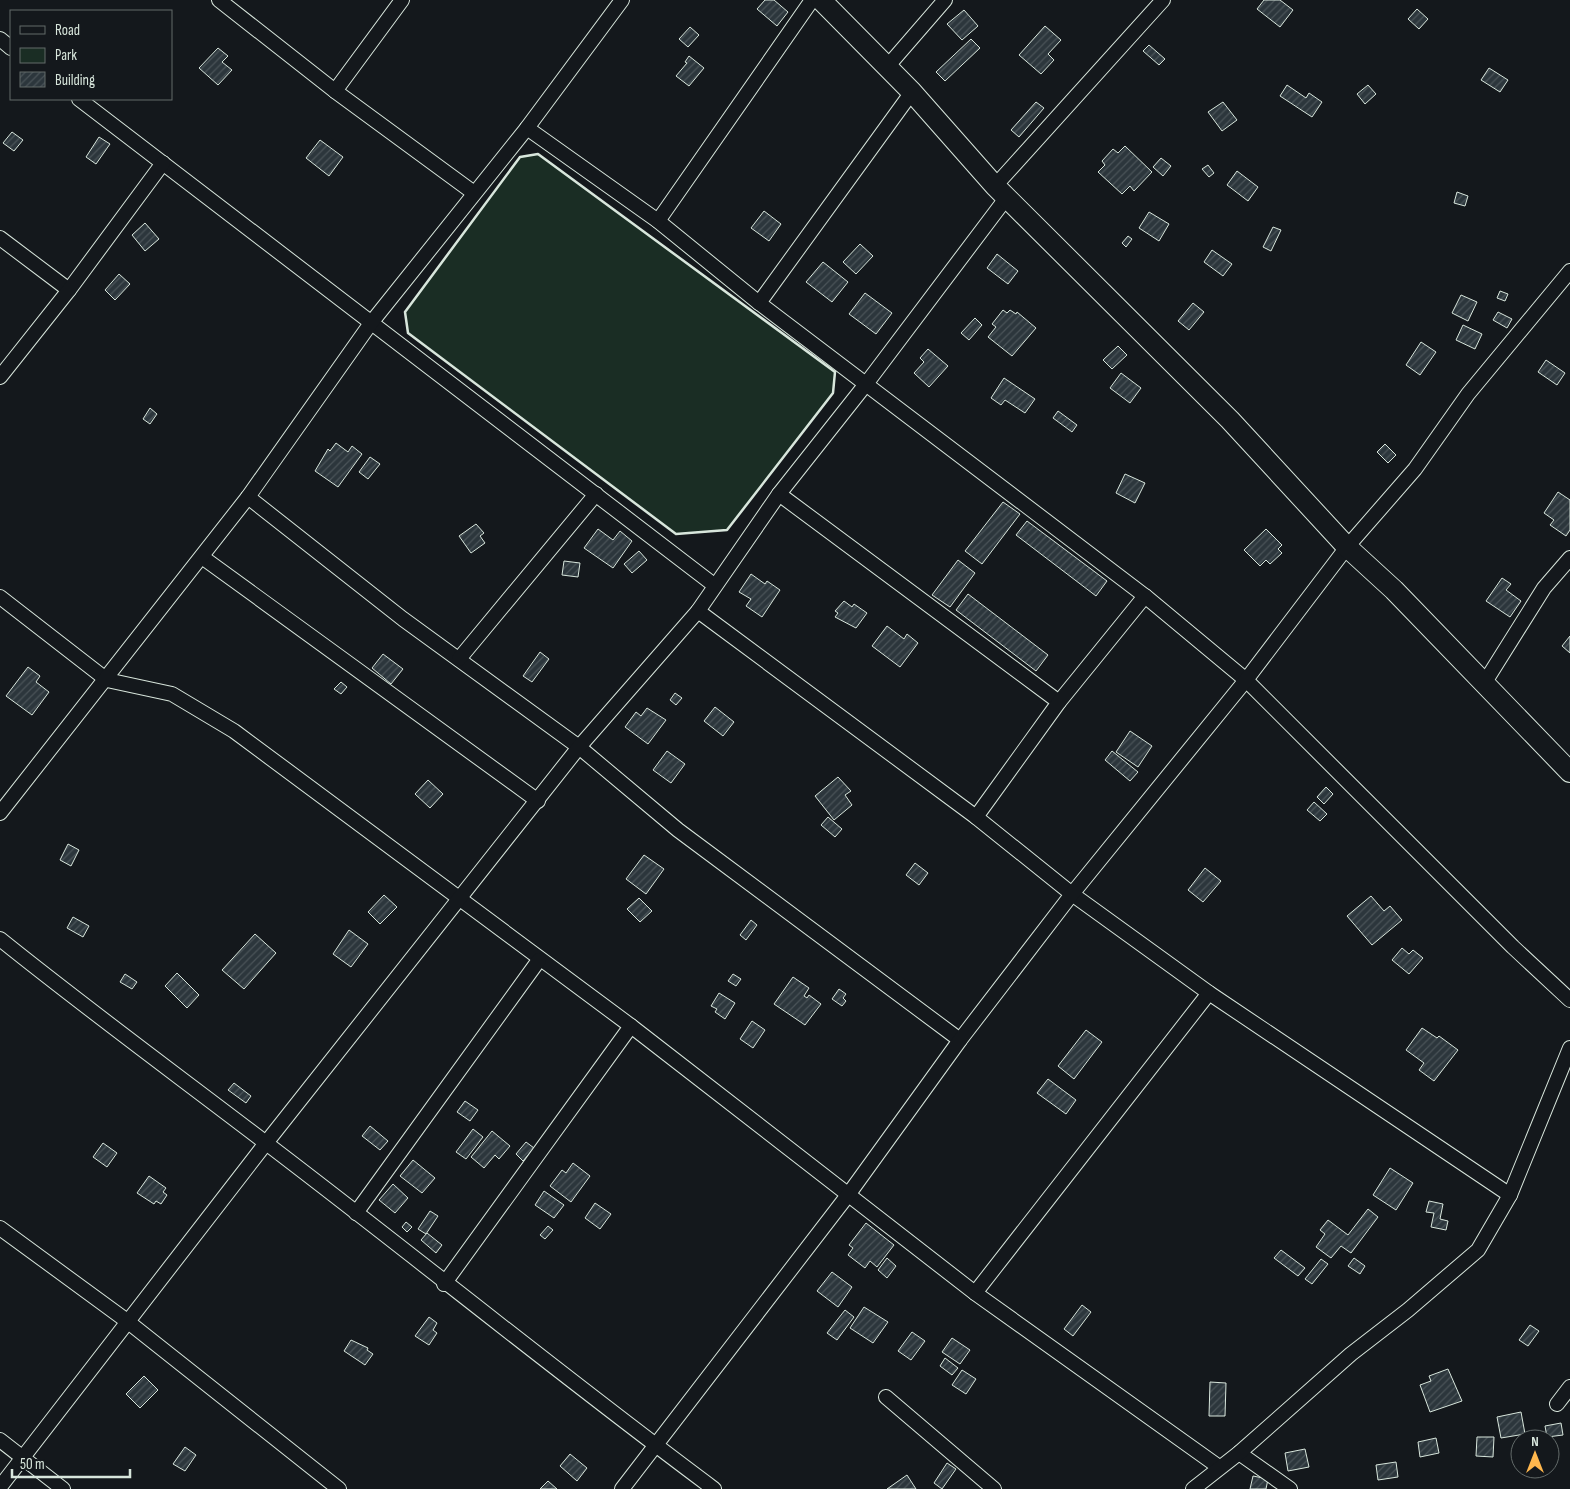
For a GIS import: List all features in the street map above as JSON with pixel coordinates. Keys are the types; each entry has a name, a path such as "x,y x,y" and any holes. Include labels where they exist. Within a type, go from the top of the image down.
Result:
{"street":[{"path":"219,0 334,91 474,193"},
{"path":"334,91 402,0"},
{"path":"0,813 107,680 248,497 372,323 527,128 622,0"},
{"path":"658,220 812,0"},
{"path":"821,0 912,92 1001,192 1230,420 1347,547 1394,590 1570,772"},
{"path":"886,67 945,0"},
{"path":"0,1487 266,1143 580,748 698,611 714,585 779,494 866,384 1001,192 1163,0"},
{"path":"0,39 10,47"},
{"path":"759,303 912,92"},
{"path":"80,100 714,585"},
{"path":"527,128 658,220 759,303 1145,596 1246,680 1514,947 1570,1000"},
{"path":"0,377 69,290 163,163"},
{"path":"0,238 69,290"},
{"path":"622,1489 848,1194 960,1040 1072,894 1246,680 1347,547 1415,469 1468,394 1570,271"},
{"path":"459,659 596,494"},
{"path":"779,494 1059,702"},
{"path":"248,497 459,659 580,748 678,830 960,1040"},
{"path":"202,557 538,801"},
{"path":"1485,682 1544,588 1570,558"},
{"path":"976,817 1059,702 1145,596"},
{"path":"0,597 107,680 172,694 234,731 539,960 631,1026 975,1293 1219,1467"},
{"path":"698,611 976,817 1072,894 1209,993 1510,1195"},
{"path":"0,939 88,1010 266,1143 444,1284 714,1489"},
{"path":"356,1213 539,960"},
{"path":"975,1293 1209,993"},
{"path":"444,1284 631,1026"},
{"path":"1193,1489 1239,1453 1351,1354 1408,1310 1478,1250 1510,1195 1570,1048"},
{"path":"0,1228 127,1321 339,1489"},
{"path":"1557,1404 1570,1387"},
{"path":"886,1397 994,1489"},
{"path":"0,1440 63,1489"},
{"path":"1239,1453 1290,1489"}],"green space":[{"path":"538,154 835,372 833,393 727,530 676,534 408,333 405,312 520,157"}],"building":[{"path":"765,0 774,0 788,12 777,26 757,9"},
{"path":"1264,0 1280,0 1293,10 1280,27 1257,9"},
{"path":"1417,9 1428,19 1419,29 1408,19"},
{"path":"964,10 978,26 962,40 947,24"},
{"path":"1045,26 1061,40 1048,54 1054,60 1041,74 1019,55"},
{"path":"690,27 699,35 688,47 679,39"},
{"path":"971,39 980,48 945,81 936,72"},
{"path":"1149,45 1165,59 1159,65 1143,51"},
{"path":"218,48 228,56 222,62 232,70 218,85 199,68"},
{"path":"689,56 704,68 689,86 676,76 687,63 685,62"},
{"path":"1489,68 1508,80 1500,92 1481,80"},
{"path":"1287,85 1306,98 1309,93 1322,102 1312,117 1280,96"},
{"path":"1368,85 1376,94 1365,104 1357,94"},
{"path":"1036,102 1044,108 1019,137 1011,130"},
{"path":"1223,102 1237,120 1222,131 1208,112"},
{"path":"12,132 23,140 14,151 3,143"},
{"path":"99,137 110,144 96,164 86,157"},
{"path":"320,140 343,157 329,176 306,158"},
{"path":"1125,146 1152,172 1134,191 1130,186 1122,194 1098,172 1105,165 1102,161 1113,149 1118,153"},
{"path":"1161,158 1171,166 1163,176 1153,167"},
{"path":"1208,165 1214,173 1209,177 1202,169"},
{"path":"1237,171 1258,187 1248,201 1227,185"},
{"path":"1457,192 1468,196 1465,206 1454,203"},
{"path":"764,211 781,224 769,241 751,228"},
{"path":"1149,212 1169,224 1159,241 1139,228"},
{"path":"145,223 159,239 145,251 132,235"},
{"path":"1273,227 1281,230 1271,251 1263,247"},
{"path":"1128,236 1132,239 1126,247 1122,243"},
{"path":"860,244 873,256 856,274 843,262"},
{"path":"1212,250 1232,264 1223,276 1204,262"},
{"path":"997,254 1018,271 1008,284 987,268"},
{"path":"823,262 848,282 832,302 806,282"},
{"path":"119,274 130,284 115,300 105,290"},
{"path":"1500,291 1508,294 1505,301 1497,298"},
{"path":"865,293 892,313 876,334 849,314"},
{"path":"1461,295 1477,302 1468,321 1452,313"},
{"path":"1193,303 1204,312 1189,330 1178,321"},
{"path":"1003,310 1007,313 1010,310 1016,314 1017,312 1036,328 1012,356 988,337 996,327 992,324"},
{"path":"1498,312 1512,319 1507,328 1493,320"},
{"path":"975,318 982,325 969,340 961,333"},
{"path":"1463,325 1482,334 1475,349 1456,340"},
{"path":"1421,342 1436,352 1420,375 1406,365"},
{"path":"1118,346 1127,355 1112,369 1103,360"},
{"path":"928,349 948,366 929,387 914,373 924,362 920,358"},
{"path":"1546,360 1565,373 1557,385 1538,372"},
{"path":"1121,373 1141,388 1130,403 1110,388"},
{"path":"1004,378 1035,399 1025,413 1005,400 1001,405 991,398"},
{"path":"150,408 157,414 150,424 143,419"},
{"path":"1058,411 1077,425 1072,432 1053,418"},
{"path":"336,443 348,452 352,446 362,454 338,487 315,471 328,449 330,451"},
{"path":"1385,444 1396,455 1388,463 1377,452"},
{"path":"370,457 380,464 368,479 359,472"},
{"path":"1125,474 1145,483 1135,503 1116,493"},
{"path":"1558,492 1570,500 1570,530 1566,536 1550,525 1554,520 1544,513"},
{"path":"1003,502 1020,514 982,564 965,551"},
{"path":"1027,521 1107,581 1096,596 1016,535"},
{"path":"476,524 484,533 480,536 485,543 471,553 459,536"},
{"path":"598,529 613,540 620,531 632,541 613,568 584,548"},
{"path":"1266,529 1282,545 1278,549 1282,553 1270,564 1266,560 1260,566 1244,550"},
{"path":"639,551 647,560 632,573 624,564"},
{"path":"958,560 975,573 950,607 932,595"},
{"path":"564,561 580,563 578,577 562,575"},
{"path":"751,574 765,584 767,581 780,590 762,617 746,606 751,599 739,592"},
{"path":"1502,578 1511,584 1506,590 1521,601 1510,617 1486,601"},
{"path":"968,594 1048,655 1036,671 956,610"},
{"path":"844,601 852,607 854,604 867,613 856,628 835,617 838,613 835,611"},
{"path":"887,626 904,639 907,634 918,643 900,667 872,646"},
{"path":"1570,636 1570,653 1562,646"},
{"path":"540,652 549,659 532,682 523,676"},
{"path":"383,654 403,669 391,684 372,668"},
{"path":"28,667 40,676 36,682 49,692 32,715 6,696"},
{"path":"341,682 347,687 341,694 334,689"},
{"path":"675,693 682,698 676,705 670,700"},
{"path":"715,707 734,722 723,736 704,721"},
{"path":"647,708 666,720 648,744 625,727 636,712 641,716"},
{"path":"1130,731 1152,746 1138,767 1116,752"},
{"path":"667,751 685,764 671,783 653,770"},
{"path":"1112,751 1138,772 1130,781 1105,760"},
{"path":"838,777 851,791 845,795 852,805 834,820 815,796"},
{"path":"428,780 443,794 430,808 415,794"},
{"path":"1326,787 1333,794 1324,804 1317,797"},
{"path":"1314,802 1327,814 1320,821 1307,810"},
{"path":"828,817 842,829 835,837 821,825"},
{"path":"68,844 79,850 71,866 60,860"},
{"path":"644,855 664,869 646,894 626,879"},
{"path":"915,863 928,873 919,885 906,875"},
{"path":"1205,868 1221,881 1203,902 1188,890"},
{"path":"384,895 397,907 380,924 368,912"},
{"path":"1371,896 1384,911 1390,906 1402,920 1372,945 1347,916"},
{"path":"639,898 652,911 640,922 627,909"},
{"path":"73,917 89,926 83,937 67,928"},
{"path":"751,920 757,925 746,940 740,935"},
{"path":"349,930 368,944 351,967 333,954"},
{"path":"255,934 276,953 244,989 222,970"},
{"path":"1402,948 1409,954 1413,950 1423,958 1409,974 1392,960"},
{"path":"177,973 199,995 187,1008 165,986"},
{"path":"125,974 137,982 132,989 120,982"},
{"path":"733,974 741,979 736,986 728,981"},
{"path":"793,977 809,988 804,996 807,998 809,995 821,1004 805,1025 774,1004"},
{"path":"839,989 846,994 843,998 846,1001 842,1006 832,999"},
{"path":"719,993 735,1003 725,1019 715,1012 717,1009 711,1006"},
{"path":"752,1021 765,1030 753,1048 740,1039"},
{"path":"1422,1028 1437,1038 1439,1036 1458,1050 1434,1081 1419,1070 1424,1063 1406,1050"},
{"path":"1086,1030 1102,1042 1074,1079 1058,1066"},
{"path":"1048,1079 1076,1100 1066,1114 1037,1093"},
{"path":"234,1083 251,1096 246,1103 228,1090"},
{"path":"465,1101 478,1110 470,1121 457,1112"},
{"path":"370,1126 388,1141 380,1150 362,1136"},
{"path":"473,1129 483,1137 466,1159 456,1152"},
{"path":"492,1131 510,1146 499,1159 495,1155 484,1168 471,1157"},
{"path":"526,1142 534,1148 523,1161 516,1154"},
{"path":"103,1143 117,1153 107,1167 93,1157"},
{"path":"413,1160 435,1178 422,1193 400,1176"},
{"path":"573,1163 590,1176 571,1202 550,1186 562,1170 566,1173"},
{"path":"1390,1168 1413,1183 1396,1210 1373,1195"},
{"path":"149,1176 166,1188 163,1192 167,1195 161,1204 156,1201 154,1204 137,1193"},
{"path":"393,1184 408,1198 395,1213 379,1200"},
{"path":"544,1191 564,1205 554,1218 535,1205"},
{"path":"1429,1201 1443,1204 1440,1219 1448,1221 1446,1230 1431,1227 1434,1213 1426,1212"},
{"path":"595,1203 611,1214 600,1229 585,1218"},
{"path":"1368,1209 1378,1217 1351,1253 1341,1246 1331,1258 1316,1247 1325,1234 1320,1230 1328,1220 1348,1235"},
{"path":"430,1211 438,1216 426,1234 418,1229"},
{"path":"406,1222 412,1227 407,1232 402,1227"},
{"path":"866,1223 894,1245 877,1267 870,1261 865,1268 848,1255 853,1248 849,1245"},
{"path":"548,1226 553,1230 545,1239 540,1235"},
{"path":"427,1233 442,1245 436,1253 421,1240"},
{"path":"1281,1250 1305,1268 1298,1276 1274,1258"},
{"path":"887,1258 896,1266 887,1278 878,1270"},
{"path":"1354,1258 1365,1266 1360,1274 1348,1266"},
{"path":"1321,1259 1328,1264 1312,1284 1305,1279"},
{"path":"832,1272 852,1287 838,1307 817,1291"},
{"path":"1082,1305 1091,1312 1073,1336 1064,1329"},
{"path":"864,1307 888,1322 873,1343 850,1328"},
{"path":"845,1310 854,1317 837,1340 827,1333"},
{"path":"429,1317 437,1323 433,1330 437,1333 429,1345 415,1336"},
{"path":"1530,1325 1539,1331 1528,1346 1519,1340"},
{"path":"912,1332 925,1341 911,1360 898,1351"},
{"path":"952,1338 970,1350 960,1364 942,1352"},
{"path":"351,1340 368,1348 367,1350 373,1354 365,1365 344,1351"},
{"path":"945,1358 958,1368 952,1375 940,1366"},
{"path":"1448,1369 1462,1401 1430,1412 1420,1385 1431,1381 1429,1376"},
{"path":"962,1370 976,1379 966,1394 952,1385"},
{"path":"144,1376 158,1390 140,1408 126,1394"},
{"path":"1210,1382 1226,1383 1225,1416 1209,1416"},
{"path":"1521,1412 1524,1429 1510,1429 1510,1436 1501,1438 1497,1417"},
{"path":"1561,1423 1563,1435 1560,1435 1560,1429 1546,1429 1545,1426"},
{"path":"1477,1437 1494,1437 1493,1457 1476,1456"},
{"path":"1436,1438 1439,1453 1420,1457 1418,1442"},
{"path":"185,1447 196,1455 185,1471 173,1464"},
{"path":"1305,1449 1309,1467 1288,1471 1285,1453"},
{"path":"570,1454 587,1468 577,1481 560,1466"},
{"path":"1396,1462 1398,1477 1378,1480 1376,1465"},
{"path":"947,1463 956,1469 942,1489 934,1483"},
{"path":"907,1475 916,1489 887,1489"},
{"path":"1253,1476 1268,1479 1266,1489 1250,1489"},
{"path":"548,1481 557,1489 540,1489"}],"wall":[{"path":"538,154 835,372 833,393 727,530 676,534 408,333 405,312 520,157 538,154"}]}
